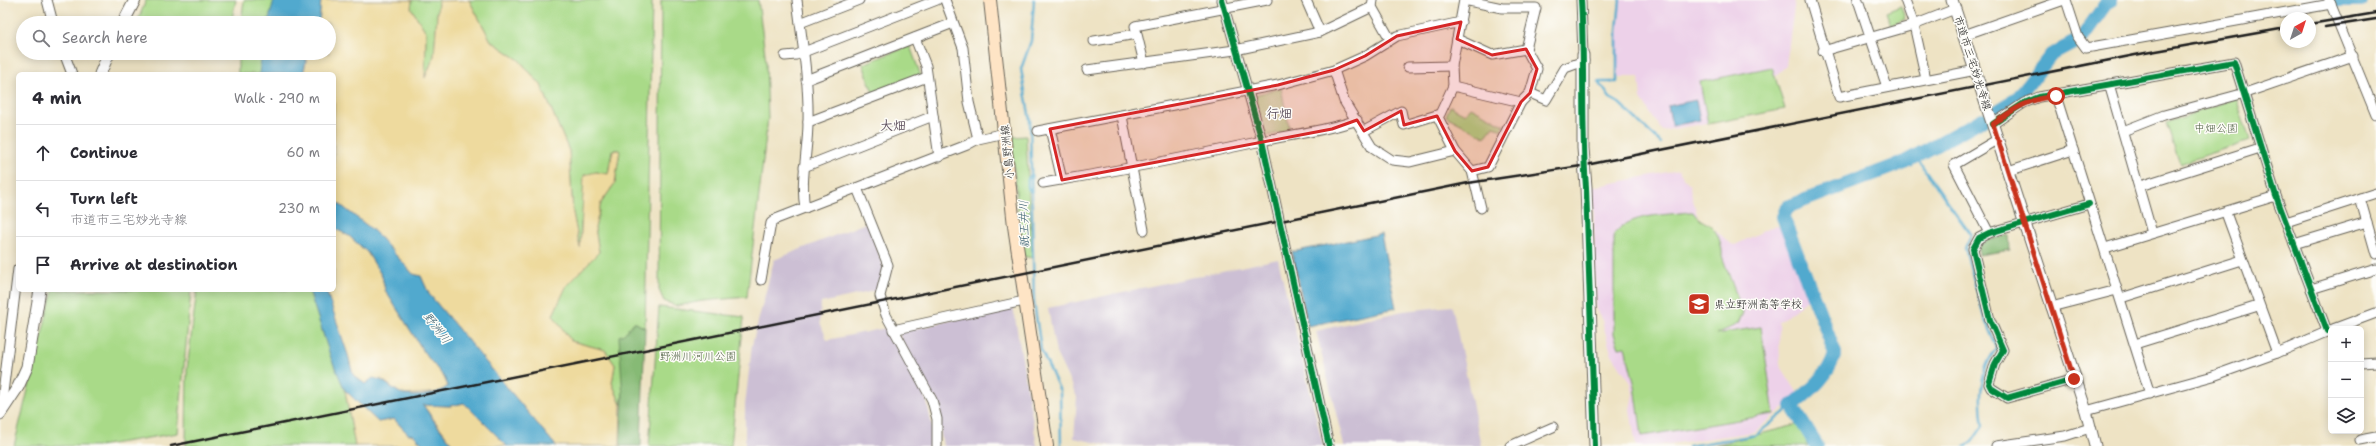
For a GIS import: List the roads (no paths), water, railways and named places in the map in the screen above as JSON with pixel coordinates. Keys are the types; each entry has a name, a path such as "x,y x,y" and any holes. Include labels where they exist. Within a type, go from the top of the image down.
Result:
{"main road":[{"name":"小島野洲線","path":"990,0 1024,301 1047,446"}],"street":[{"path":"47,0 51,16"},
{"path":"127,16 135,0"},
{"path":"797,0 804,52 808,122 804,167 805,208"},
{"path":"800,23 859,0"},
{"path":"785,56 804,52 937,0"},
{"path":"945,0 963,48 969,102 978,139"},
{"path":"1144,63 1135,26 1223,4 1267,0"},
{"path":"1306,0 1320,32"},
{"path":"1364,131 1401,111 1404,125 1437,115 1442,111 1447,95 1453,86 1452,66 1464,0 1502,8 1536,8 1526,49 1537,69 1530,93 1521,102 1488,167 1472,171"},
{"path":"1581,0 1583,58 1583,148 1586,187 1595,446"},
{"path":"1810,0 1823,51 1838,97 1976,70"},
{"path":"1858,0 1887,87"},
{"path":"1905,0 1914,25 1926,79"},
{"path":"1964,34 2065,0 2080,40 2086,48 2330,2 2376,115"},
{"path":"1223,4 1262,141 1329,446"},
{"path":"1087,70 1235,50 1320,32 1373,4 1390,39"},
{"path":"1823,51 1914,25 1954,4"},
{"name":"市道市三宅妙光寺線","path":"1954,4 2026,224 2074,379 2086,411 2095,446"},
{"path":"1038,131 1247,91 1334,70 1366,56 1390,39 1397,36 1461,22"},
{"path":"806,80 953,23"},
{"path":"1094,41 1137,34"},
{"path":"915,38 926,66 938,156"},
{"path":"1458,39 1492,55 1526,49"},
{"path":"2124,131 2164,115 2245,93 2353,56"},
{"path":"1530,93 1546,100 1565,68 1583,58"},
{"path":"67,60 71,72"},
{"path":"101,72 107,60"},
{"path":"1993,124 2024,103 2039,97 2056,96 2109,84 2234,62 2245,93 2260,148 2276,196 2311,289 2328,326"},
{"path":"1408,67 1452,66"},
{"path":"1334,70 1344,101 1364,131 1372,147 1392,160 1410,162 1455,151"},
{"path":"808,122 927,77"},
{"path":"2109,84 2140,186 2152,233"},
{"path":"1453,86 1521,102"},
{"path":"2056,96 2089,204 2106,248 2150,394"},
{"path":"1437,115 1455,151 1472,171 1481,208"},
{"path":"804,167 933,116"},
{"path":"1122,116 1144,230"},
{"path":"1043,184 1133,168 1262,141 1332,129 1357,120"},
{"path":"1050,129 1062,180"},
{"path":"761,280 771,223 978,139 1005,133"},
{"path":"1989,233 1954,165 1998,139"},
{"path":"2140,186 2260,148"},
{"path":"2008,171 2073,150"},
{"path":"857,188 888,265 880,296 886,315 932,400 937,419 937,446"},
{"path":"2286,222 2376,193"},
{"path":"2106,248 2152,233 2226,213 2276,196"},
{"path":"2360,198 2376,254"},
{"path":"2074,379 2007,398 1991,388 1989,384 1995,364 2003,350 1990,320 1973,249 1979,238 1989,233 2026,224 2089,204"},
{"path":"2226,213 2258,306 2277,353"},
{"path":"2294,244 2367,222"},
{"path":"2051,307 2119,294 2242,260"},
{"path":"2311,289 2376,269"},
{"path":"2,410 16,286"},
{"path":"2,410 18,387 27,366 40,292"},
{"path":"894,330 1024,301"},
{"path":"2135,344 2258,306"},
{"path":"2348,326 2376,313"},
{"path":"2086,411 2213,376 2277,353 2328,331"},
{"path":"2364,363 2376,362"},
{"path":"1510,446 1553,427"},
{"path":"1996,446 2065,436 2090,428"},
{"path":"2360,440 2376,437"}],"water":[{"path":"274,0 321,0 320,16 270,16"},
{"path":"261,60 306,60 303,72 259,72"},
{"path":"1696,100 1700,120 1672,126 1668,106"},
{"name":"野洲川","path":"336,202 374,231 413,274 421,276 429,294 556,446 507,446 464,403 450,406 423,405 453,445 457,446 424,446 414,435 408,434 394,419 378,422 345,390 331,358 310,292 327,292 348,355 353,375 365,384 373,378 378,379 399,392 414,396 427,395 448,386 444,377 426,355 385,290 382,276 367,252 349,236 336,229"},
{"path":"1381,234 1396,308 1308,326 1292,252"}],"waterway":[{"name":"祇王井川","path":"1034,0 1031,41 1021,69 1030,120 1034,302 1041,350 1060,391 1061,446"},
{"path":"1620,0 1617,30 1617,82 1599,82 1610,98 1619,103 1661,143"},
{"path":"1998,111 2017,99 2051,55 2081,39 2107,2 2111,0"},
{"path":"2332,0 2360,0"},
{"path":"1817,446 1792,406 1812,389 1824,376 1835,353 1783,217 1787,207 1905,162 1983,119"},
{"path":"1916,157 1971,235 1965,248 1985,320 1997,348 1987,365 1982,385 1981,406 1983,426 1972,442 1964,446"},
{"name":"祇王井川","path":"1031,175 1028,179 1028,188 1031,192"},
{"path":"1688,446 1756,435 1792,406"}],"railway":[{"path":"2316,23 2376,13"},
{"path":"2325,27 2376,19"},
{"path":"171,446 1468,183 1581,166 2145,53 2280,29"}],"place":[{"name":"県立野洲高等学校","path":"1699,304"}],"district":[{"name":"行畑","path":"1279,113"},
{"name":"大畑","path":"893,125"}],"park label":[{"name":"中畑公園","path":"2216,128"},
{"name":"野洲川河川公園","path":"698,356"}]}
